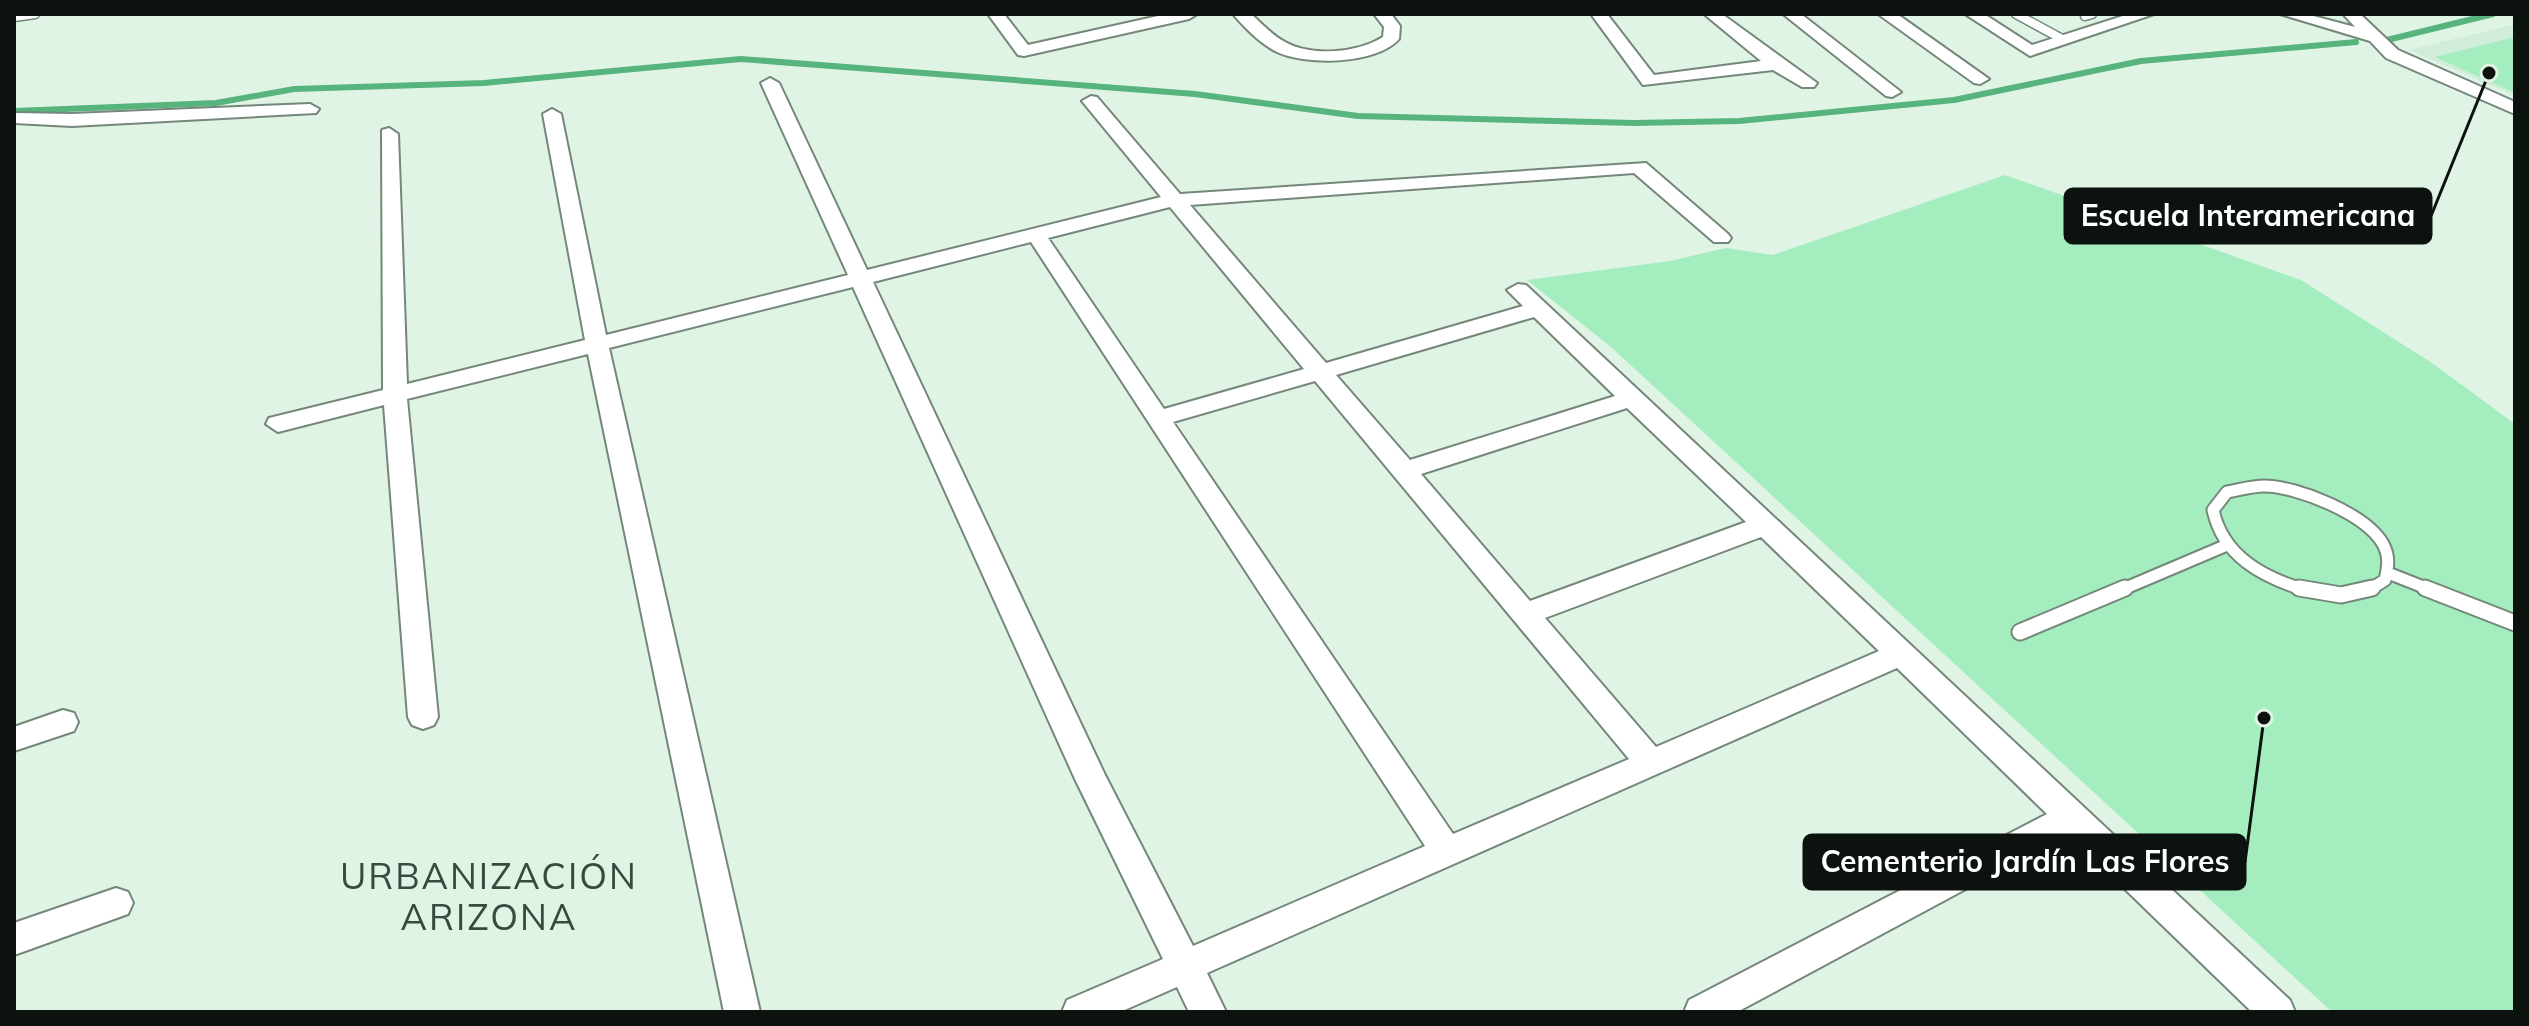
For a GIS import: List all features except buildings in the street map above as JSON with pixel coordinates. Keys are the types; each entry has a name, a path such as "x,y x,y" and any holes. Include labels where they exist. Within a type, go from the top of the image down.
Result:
{"street":[{"path":"996,14 1024,51 1189,14"},
{"path":"1241,14 1283,49 1351,55 1379,49 1391,39 1392,26 1382,14"},
{"path":"1601,14 1649,81 1776,64"},
{"path":"1712,14 1776,64 1808,83"},
{"path":"1791,14 1892,92"},
{"path":"1886,14 1980,79"},
{"path":"1973,14 2030,51 2146,14"},
{"path":"2288,14 2372,37"},
{"path":"2351,14 2372,37 2401,59 2515,109"},
{"path":"770,83 1091,779 1208,1012"},
{"path":"1091,101 1650,762"},
{"path":"14,118 72,120 310,109"},
{"path":"552,114 597,344 742,1012"},
{"path":"389,134 395,394 423,717"},
{"path":"278,424 1174,200 1639,167 1721,238"},
{"path":"1035,233 1445,850"},
{"path":"1160,418 1319,372 1528,299 2277,1012"},
{"path":"1404,471 1632,398"},
{"path":"1525,614 1765,525"},
{"path":"1080,1012 1445,850 1901,654"},
{"path":"14,739 63,722"},
{"path":"1702,1012 2072,816"},
{"path":"14,939 116,903"}],"lane":[{"path":"14,17 35,14"},
{"path":"2016,14 2064,40"},
{"path":"2275,487 2323,500 2360,522 2381,544 2389,561 2388,573 2383,583 2366,593 2320,593 2267,575 2227,545 2213,518 2218,500 2240,488 2275,487"},
{"path":"2020,632 2227,545"},
{"path":"2388,573 2515,623"}],"shaded area":[{"path":"2515,24 2515,96 2409,50"}],"green space":[{"path":"2515,37 2515,93 2435,57"},
{"path":"2005,175 2301,280 2432,363 2515,424 2515,1012 2332,1012 1611,347 1527,280 1670,261 1726,248 1773,255"}],"waterway":[{"path":"2387,40 2493,14"},
{"path":"14,111 216,103 294,89 484,83 741,59 1195,94 1358,116 1634,123 1739,121 1954,100 2141,61 2356,42"}],"place":[{"name":"Escuela Interamericana","path":"2489,73"},
{"name":"Cementerio Jardín Las Flores","path":"2264,718"}],"district":[{"name":"URBANIZACIÓN ARIZONA","path":"489,896"}]}
